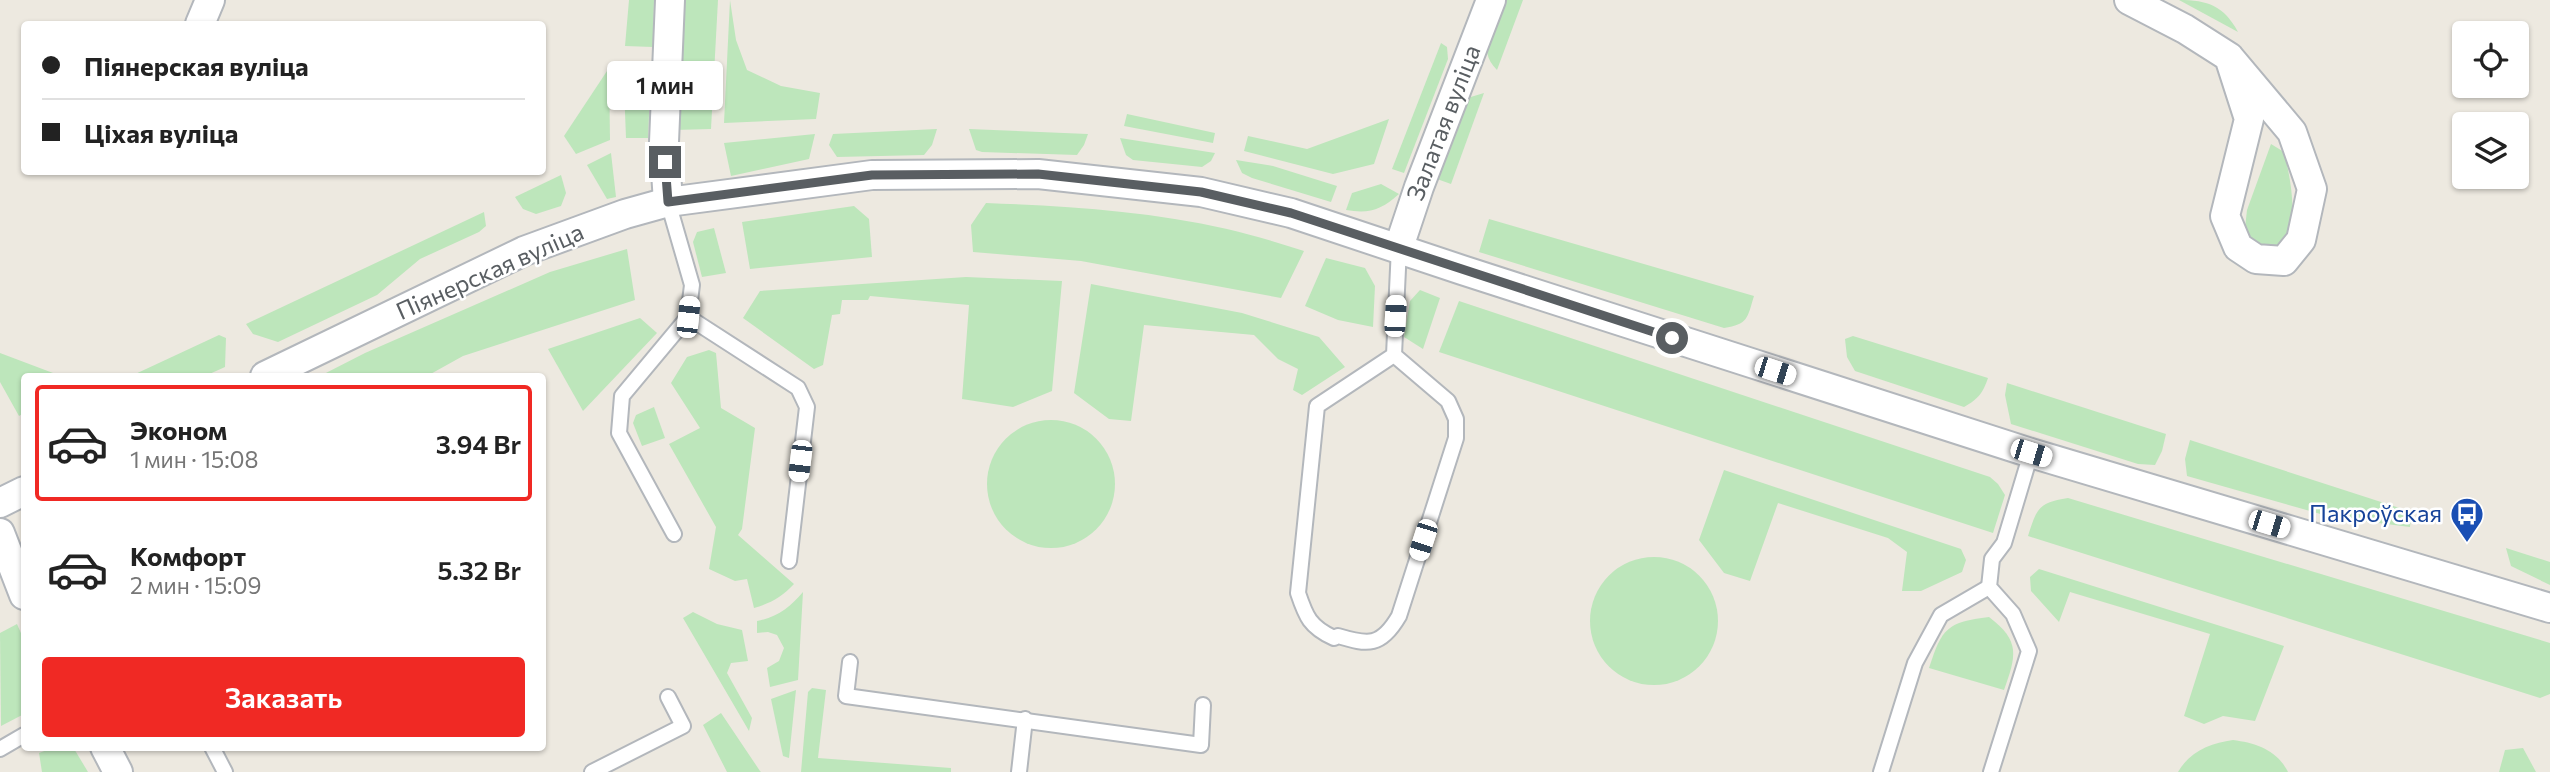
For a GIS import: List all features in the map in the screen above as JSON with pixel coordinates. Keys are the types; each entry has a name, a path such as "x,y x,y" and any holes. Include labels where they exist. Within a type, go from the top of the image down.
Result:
{"street":[{"path":"201,21 210,0"},
{"path":"668,202 664,142 670,0"},
{"name":"Залатая вуліца","path":"1399,247 1419,187 1491,0"},
{"path":"2129,0 2185,29 2229,57 2292,132 2312,189 2301,240 2284,261 2256,260 2238,247 2225,216 2249,119 2229,57"},
{"name":"Піянерская вуліца","path":"271,373 524,251 625,214 668,202 872,175 1038,174 1201,192 1291,213 1399,247 1475,275 2031,453 2550,608"},
{"path":"0,503 21,492"},
{"path":"0,533 21,587"},
{"path":"107,751 118,772"}],"lane":[{"path":"668,202 692,285 688,317 622,396 619,433 674,534"},
{"path":"1394,355 1399,247"},
{"path":"688,317 798,388 807,407 789,561"},
{"path":"1394,355 1448,401 1456,419 1456,438 1399,616 1391,629 1380,639 1364,643 1338,636 1334,638 1317,630 1306,614 1298,593 1315,420 1317,406 1394,355"},
{"path":"1991,772 2029,651 2013,614 1989,587 1992,559 2004,543 2031,453"},
{"path":"1881,772 1915,663 1941,615 1989,587"},
{"path":"850,662 846,696 1201,744 1203,705"},
{"path":"592,772 683,726 667,697"},
{"path":"1018,772 1026,719"},
{"path":"0,749 21,737"},
{"path":"214,751 225,772"}],"green space":[{"path":"629,0 654,0 653,47 625,46"},
{"path":"683,0 718,0 711,129 674,130"},
{"path":"730,0 736,40 747,70 781,86 820,93 816,119 724,123"},
{"path":"1504,0 1523,0 1497,70 1487,53 1487,45 1488,36"},
{"path":"2179,0 2198,1 2214,6 2227,16 2238,32"},
{"path":"1441,43 1447,47 1448,59 1404,173 1392,169"},
{"path":"623,62 644,64 651,71 648,138 626,138"},
{"path":"609,68 610,140 576,154 564,136"},
{"path":"1484,93 1451,184 1437,179 1464,99"},
{"path":"1127,114 1215,133 1213,143 1124,126"},
{"path":"1389,119 1374,164 1333,174 1244,151 1248,136 1307,149"},
{"path":"937,129 932,145 924,155 837,157 829,145 833,134"},
{"path":"969,129 1088,134 1077,155 982,152 976,150"},
{"path":"815,134 809,159 731,176 724,143"},
{"path":"1120,138 1215,153 1211,161 1202,167 1133,160 1126,155"},
{"path":"2271,144 2284,152 2290,181 2292,216 2289,231 2282,242 2271,247 2253,244 2245,228 2247,210"},
{"path":"611,153 616,197 607,199 587,165"},
{"path":"1236,160 1273,166 1337,186 1331,202 1252,178 1242,173"},
{"path":"561,175 566,193 561,206 536,214 523,209 515,197"},
{"path":"1381,184 1399,194 1374,210 1346,210 1352,193"},
{"path":"986,203 1077,208 1167,218 1237,231 1304,251 1281,298 1081,261 973,252 971,225"},
{"path":"854,206 869,219 872,257 750,269 742,222"},
{"path":"484,212 486,226 479,232 420,259 377,295 278,342 253,334 246,324"},
{"path":"1489,219 1754,296 1750,310 1738,325 1724,328 1479,252"},
{"path":"714,228 726,273 702,277 693,242 697,232"},
{"path":"627,249 635,300 463,356 432,373 326,373 365,353 550,272"},
{"path":"1326,258 1365,268 1375,286 1373,327 1338,320 1305,306"},
{"path":"966,277 1062,281 1052,391 1013,407 962,399 969,305 870,296 868,300 842,300 840,314 832,315 823,365 814,369 743,318 760,291"},
{"path":"1091,284 1242,313 1319,337 1345,367 1302,395 1293,390 1298,369 1278,359 1254,335 1144,325 1131,421 1109,419 1074,393"},
{"path":"1420,290 1440,298 1423,349 1404,337 1410,301"},
{"path":"1459,301 1990,477 2005,495 1993,533 1439,352"},
{"path":"640,318 657,333 583,411 548,349"},
{"path":"219,335 226,338 225,367 212,373 137,373"},
{"path":"1853,336 1988,378 1979,395 1964,407 1855,371 1847,357 1845,339"},
{"path":"709,350 716,353 721,408 755,428 742,529 738,535 794,584 776,599 754,608 747,579 735,581 709,569 716,527 669,444 700,428 671,383 687,357"},
{"path":"0,353 53,373 21,373 19,416 0,382"},
{"path":"2007,383 2166,434 2162,451 2155,465 2138,464 2011,424 2005,395"},
{"path":"654,407 665,438 642,446 633,423 636,415"},
{"path":"1051,420 1075,425 1096,439 1110,460 1115,484 1110,508 1096,529 1075,543 1051,548 1027,543 1006,529 992,508 987,484 992,460 1006,439 1027,425"},
{"path":"2190,440 2412,512 2410,527 2331,517 2187,476 2185,459"},
{"path":"1724,470 1961,549 1966,560 1962,572 1921,591 1902,591 1907,552 1888,538 1778,503 1750,581 1724,573 1699,540"},
{"path":"2068,498 2550,643 2550,694 2540,698 2028,536 2040,508 2050,502"},
{"path":"2506,548 2550,562 2550,585 2511,566"},
{"path":"1654,557 1678,562 1699,576 1713,597 1718,621 1713,645 1699,666 1678,680 1654,685 1630,680 1609,666 1595,645 1590,621 1595,597 1609,576 1630,562"},
{"path":"2039,569 2284,646 2255,721 2223,716 2204,724 2184,716 2210,634 2070,592 2059,622 2031,591 2030,577"},
{"path":"803,592 798,680 770,687 767,668 779,661 784,648 777,635 757,633 757,621 783,611"},
{"path":"693,612 717,624 742,630 748,661 731,663 727,673 752,718 749,731 683,618"},
{"path":"1989,617 2007,634 2013,650 2004,690 1929,668 1938,644 1948,629 1964,621"},
{"path":"17,624 21,633 21,716 1,726 0,633"},
{"path":"812,688 826,690 818,758 951,768 951,772 801,772 808,692"},
{"path":"796,690 789,758 783,756 771,699"},
{"path":"721,713 761,772 727,772 703,725"},
{"path":"2233,740 2250,743 2272,753 2288,772 2178,772 2195,753 2217,743"},
{"path":"2523,748 2536,772 2499,772 2505,750"},
{"path":"75,751 88,772 42,772 39,753"}],"place":[{"name":"Пакроўская","path":"2467,544"}],"route":[{"path":"665,162 668,202 719,193 872,175 1038,174 1201,192 1291,213 1672,338"}]}
